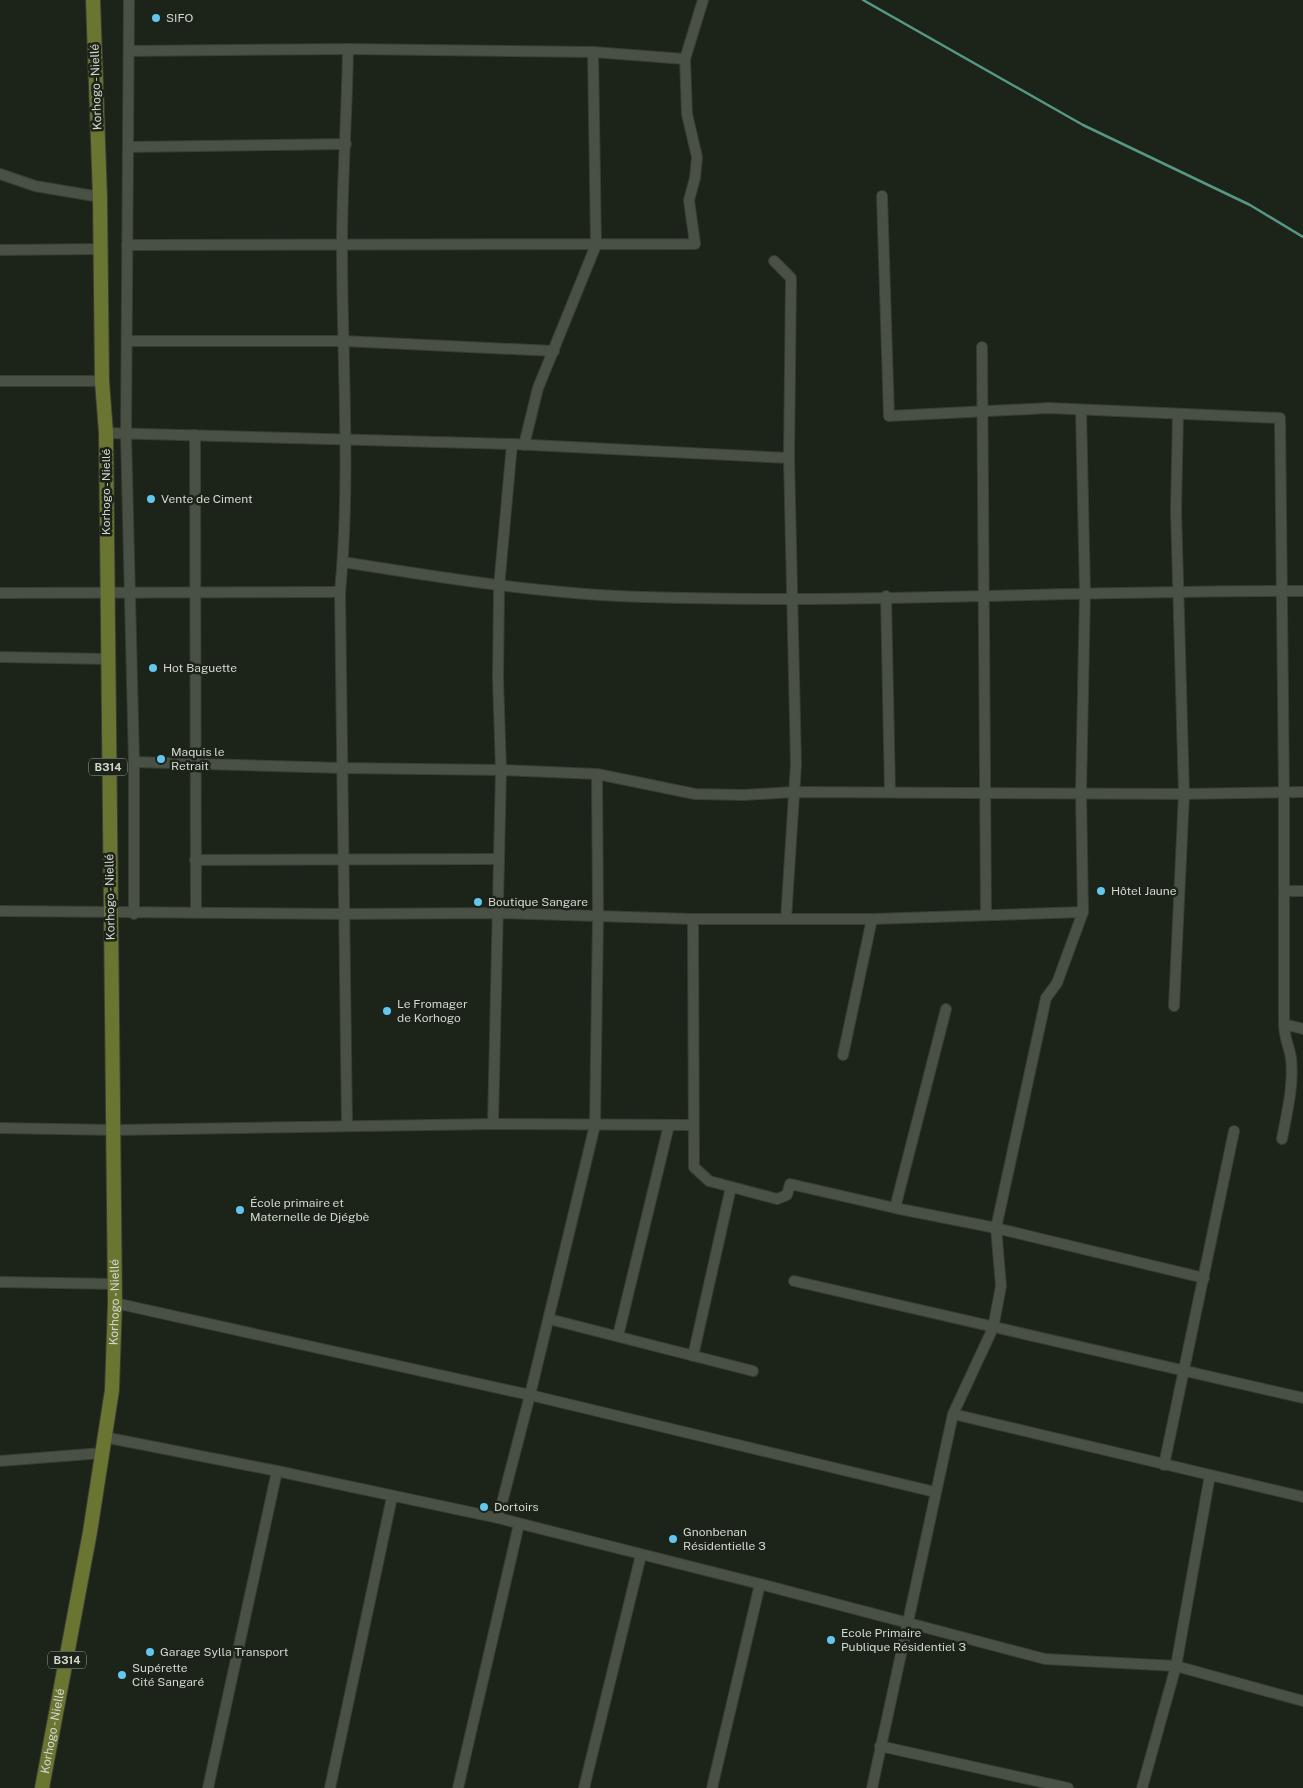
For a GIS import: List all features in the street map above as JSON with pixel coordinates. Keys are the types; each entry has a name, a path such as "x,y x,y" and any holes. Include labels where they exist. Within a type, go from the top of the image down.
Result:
{"main road":[{"name":"Korhogo - Niellé","path":"42,1788 69,1650 112,1390 115,1303 115,1130 110,912 106,433 102,381 100,197 93,0"}],"street":[{"path":"129,0 126,434 134,762 134,914"},
{"path":"127,245 695,244 690,200 697,157 687,114 685,58 703,0"},
{"path":"129,51 348,49 593,52 685,58"},
{"path":"347,1126 340,592 343,562 344,438 342,245 348,49"},
{"path":"524,446 538,388 596,245 593,52"},
{"path":"128,147 346,144"},
{"path":"0,174 35,186 100,197"},
{"path":"882,196 889,416 982,411 1081,410 1280,418 1284,792 1284,1024 1285,1040 1290,1056 1291,1087 1282,1139"},
{"path":"0,250 101,249"},
{"path":"774,261 791,278 789,458 796,764 786,919"},
{"path":"127,340 344,341 554,351"},
{"path":"982,347 986,914"},
{"path":"0,381 102,381"},
{"path":"872,1788 906,1623 953,1414 992,1328 1001,1286 996,1228 1046,998 1057,983 1083,912 1081,792 1085,592 1081,410"},
{"path":"1174,1006 1184,794 1176,510 1178,414"},
{"path":"106,433 512,444 789,458"},
{"path":"195,435 194,763 196,912"},
{"path":"493,1124 501,770 498,679 499,587 512,444"},
{"path":"343,562 499,587 644,598 791,598 1085,592 1303,591"},
{"path":"0,593 340,592"},
{"path":"886,596 890,792"},
{"path":"0,658 107,659"},
{"path":"134,762 501,770 596,774 696,794 744,795 793,792 1184,794 1303,792"},
{"path":"498,1518 595,1125 598,916 596,774"},
{"path":"195,860 498,859"},
{"path":"1284,891 1303,891"},
{"path":"0,911 134,914 196,912 344,914 498,913 693,919 872,919 1083,912"},
{"path":"693,919 694,1167 709,1181 777,1199 786,1195 790,1184 895,1208 996,1228 1204,1278"},
{"path":"843,1055 872,919"},
{"path":"895,1208 946,1009"},
{"path":"1284,1024 1303,1029"},
{"path":"0,1128 115,1130 493,1124 693,1125"},
{"path":"618,1336 669,1125"},
{"path":"1164,1465 1234,1131"},
{"path":"693,1356 731,1187"},
{"path":"794,1281 1303,1398"},
{"path":"0,1282 115,1284"},
{"path":"115,1303 530,1394 935,1492"},
{"path":"548,1318 753,1371"},
{"path":"953,1414 1164,1465 1303,1496"},
{"path":"104,1437 278,1471 392,1497 498,1518 1045,1659 1176,1666 1303,1701"},
{"path":"0,1460 102,1453"},
{"path":"208,1788 278,1471"},
{"path":"1142,1788 1176,1666 1210,1475"},
{"path":"330,1788 392,1497"},
{"path":"458,1788 519,1524"},
{"path":"584,1788 642,1554"},
{"path":"712,1788 760,1584"},
{"path":"880,1746 1068,1788"}],"waterway":[{"path":"863,0 1083,125 1250,205 1303,237"}],"place":[{"name":"SIFO","path":"156,18"},
{"name":"Vente de Ciment","path":"151,499"},
{"name":"Hot Baguette","path":"153,668"},
{"name":"Maquis le Retrait","path":"161,759"},
{"name":"Hôtel Jaune","path":"1101,891"},
{"name":"Boutique Sangare","path":"478,902"},
{"name":"Le Fromager de Korhogo","path":"387,1011"},
{"name":"École primaire et Maternelle de Djégbè","path":"240,1210"},
{"name":"Dortoirs","path":"484,1507"},
{"name":"Gnonbenan Résidentielle 3","path":"673,1539"},
{"name":"Ecole Primaire Publique Résidentiel 3","path":"831,1640"},
{"name":"Garage Sylla Transport","path":"150,1652"},
{"name":"Supérette Cité Sangaré","path":"122,1675"}]}
